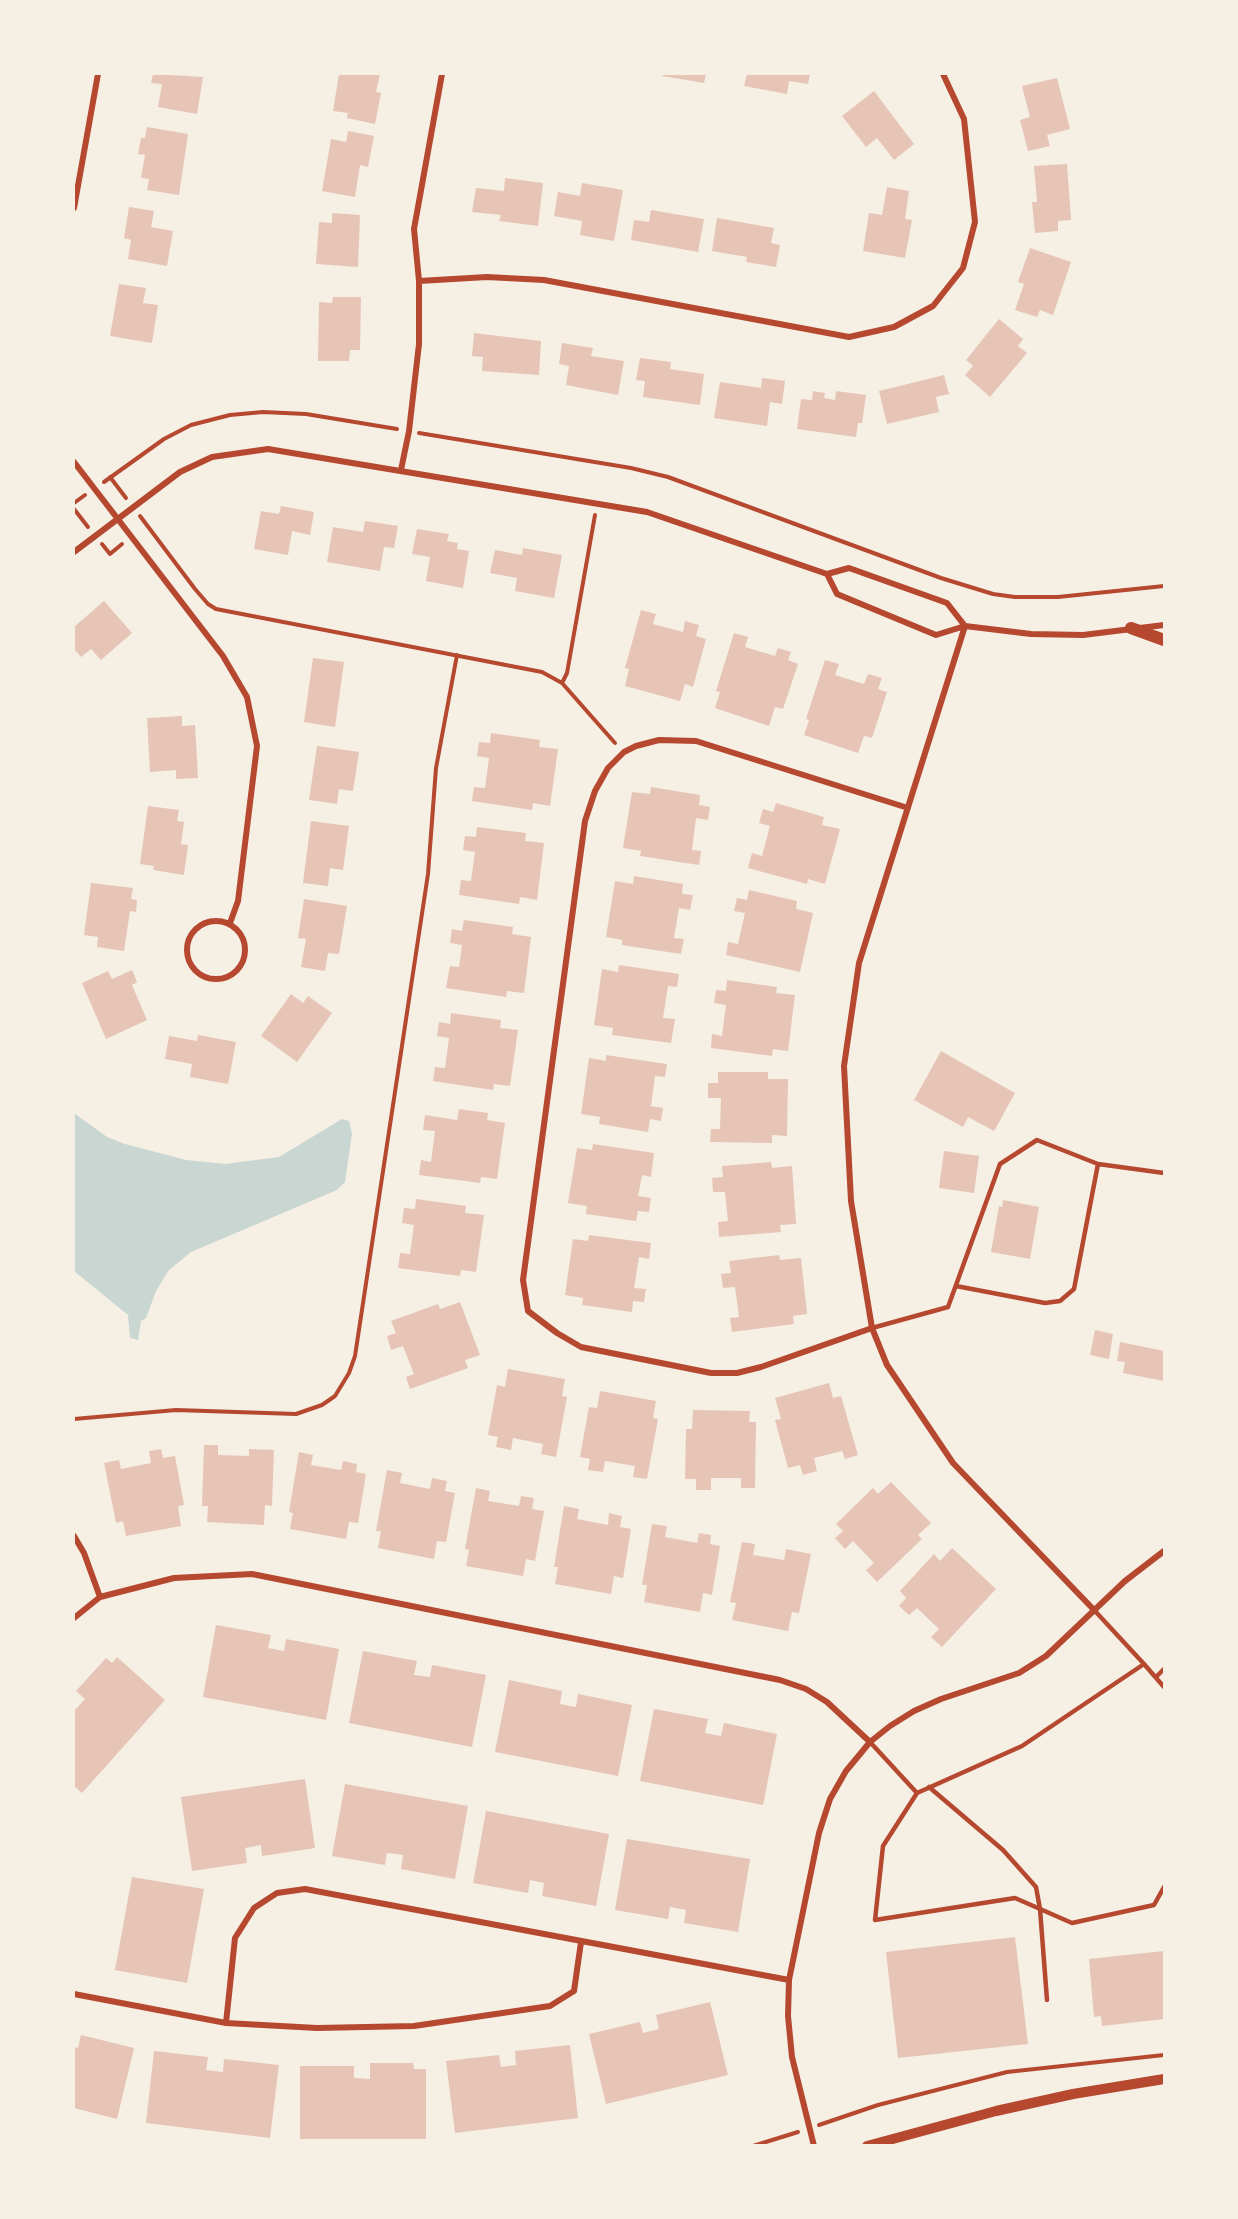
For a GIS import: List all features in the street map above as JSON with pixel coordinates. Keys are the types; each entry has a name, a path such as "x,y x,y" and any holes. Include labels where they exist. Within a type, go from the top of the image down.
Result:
{"main road":[{"path":"1131,628 1164,640"}],"street":[{"path":"74,208 98,74"},
{"path":"401,470 409,431 419,344 419,281 414,229 441,74"},
{"path":"419,281 487,277 544,280 849,337 894,327 933,306 963,268 975,222 964,119 943,74"},
{"path":"74,552 180,472 212,457 267,448 647,512 827,574 849,568 947,603 965,626"},
{"path":"74,462 223,656 247,697 257,747 238,901 230,923"},
{"path":"827,574 837,594 936,635 965,626 1031,634 1083,635 1164,625"},
{"path":"965,626 859,963 844,1066 851,1201 872,1328 888,1365 953,1463 1095,1611"},
{"path":"872,1328 761,1367 737,1373 711,1373 581,1347 557,1334 528,1311 523,1280 585,821 595,791 608,768 624,753 636,746 659,740 696,741 908,807"},
{"path":"210,921 230,923 243,936 246,955 243,964 229,977 220,979 201,975 193,968 187,950 193,931 210,921"},
{"path":"74,1536 84,1552 100,1597"},
{"path":"814,2145 792,2057 789,1980 819,1833 830,1799 846,1771 870,1742 914,1711 941,1699 1019,1673 1046,1656 1125,1581 1164,1551"},
{"path":"74,1618 100,1597 174,1578 252,1574 780,1680 806,1689 827,1702 870,1742"},
{"path":"226,2023 235,1938 254,1908 277,1893 305,1889 789,1980"},
{"path":"74,1994 226,2023 317,2028 414,2026 550,2007 574,1991 580,1942"},
{"path":"867,2145 996,2110 1164,2079"}],"lane":[{"path":"872,1328 948,1307 1000,1164 1036,1140 1098,1164 1164,1173"},
{"path":"956,1286 1045,1303 1060,1301 1074,1289 1098,1164"},
{"path":"1095,1611 1164,1687"},
{"path":"1144,1664 1022,1746 916,1793 883,1846 875,1920 1015,1898 1072,1923 1154,1905 1164,1887"},
{"path":"1156,1677 1164,1669"},
{"path":"870,1742 916,1793"},
{"path":"929,1788 1003,1850 1036,1887 1040,1909 1047,2000"}],"path":[{"path":"110,477 164,439 191,425 230,415 263,412 306,414 392,428"},
{"path":"430,435 668,477 941,579 993,594 1015,597 1058,597 1164,586"},
{"path":"562,683 567,673 597,502"},
{"path":"74,509 85,523"},
{"path":"148,526 208,604 216,609 542,672 562,683 624,753"},
{"path":"74,1419 176,1410 296,1414 322,1405 335,1396 349,1373 355,1356 428,874 436,768 457,656"},
{"path":"845,2116 878,2105 1007,2072 1164,2055"},
{"path":"753,2145 773,2139"}],"shaded area":[{"path":"74,1113 107,1137 125,1144 186,1160 225,1164 279,1157 342,1119 349,1121 352,1134 345,1182 337,1190 191,1252 169,1270 156,1291 146,1318 141,1321 138,1340 130,1338 128,1315 74,1271"}],"building":[{"path":"153,74 203,77 197,114 158,107 162,84 151,83"},
{"path":"339,74 380,74 376,92 381,93 375,124 347,118 348,113 333,111"},
{"path":"663,74 706,74 704,83 662,76"},
{"path":"747,74 810,74 808,84 789,81 787,94 744,86"},
{"path":"1057,78 1070,129 1047,135 1050,146 1028,151 1020,120 1030,117 1022,86"},
{"path":"874,91 914,144 894,160 877,138 866,147 842,116"},
{"path":"147,127 188,134 179,195 147,190 149,179 141,178 145,155 138,154 141,138 145,138"},
{"path":"348,131 374,136 368,167 360,165 355,197 322,191 331,139 346,142"},
{"path":"1067,164 1071,220 1058,221 1058,231 1035,233 1032,202 1037,202 1034,166"},
{"path":"505,178 543,183 538,226 499,221 501,215 472,212 476,188 504,191"},
{"path":"582,183 623,190 614,241 580,235 582,221 554,216 558,192 580,196"},
{"path":"887,187 909,191 905,219 912,220 905,258 863,251 869,213 882,215"},
{"path":"129,207 154,211 151,227 173,231 167,266 128,259 131,240 124,238"},
{"path":"651,210 704,219 698,252 631,240 634,220 649,222"},
{"path":"332,213 360,215 358,267 316,264 319,222 332,223"},
{"path":"717,218 774,228 771,243 780,245 776,267 746,262 747,257 712,251"},
{"path":"1030,248 1071,262 1053,315 1040,310 1037,317 1015,310 1024,284 1018,282"},
{"path":"119,284 146,288 143,303 158,305 152,343 110,336"},
{"path":"333,297 361,297 360,350 350,350 349,361 318,361 319,302 332,303"},
{"path":"999,319 1023,339 1018,346 1027,353 990,397 965,375 973,366 966,360"},
{"path":"474,333 541,341 539,375 482,371 483,357 472,356"},
{"path":"562,343 593,348 591,356 624,361 618,395 566,385 569,366 559,364"},
{"path":"640,358 671,362 670,369 704,374 700,405 643,397 645,381 636,380"},
{"path":"944,375 949,394 936,397 939,412 887,424 879,391"},
{"path":"762,378 785,381 782,404 770,402 767,426 714,418 720,382 761,388"},
{"path":"813,391 825,393 824,398 835,400 836,391 866,395 862,423 858,423 856,437 797,429 801,399 812,400"},
{"path":"281,506 314,512 310,535 292,531 288,555 254,549 261,511 279,514"},
{"path":"365,521 398,526 394,548 384,547 380,571 327,562 333,527 363,532"},
{"path":"417,529 449,534 447,541 458,543 457,549 469,551 463,588 426,581 430,557 412,554"},
{"path":"523,548 562,555 554,598 515,591 517,578 490,573 495,550 522,555"},
{"path":"104,601 132,633 101,660 91,649 81,657 74,649 74,627"},
{"path":"641,610 656,614 653,624 683,632 685,621 699,625 696,636 706,639 693,687 685,684 680,701 625,686 629,669 625,668"},
{"path":"734,633 748,637 745,647 775,656 778,648 791,652 788,660 798,664 783,709 775,707 769,726 715,708 720,692 716,691"},
{"path":"313,658 344,662 335,727 304,722"},
{"path":"825,660 839,664 835,675 864,684 868,674 882,678 878,689 887,692 872,738 864,736 858,753 804,735 809,720 806,719"},
{"path":"182,716 182,726 195,725 198,778 176,779 176,770 150,772 147,718"},
{"path":"491,733 540,740 539,747 558,749 550,806 533,803 532,810 472,801 474,787 485,788 489,758 477,756 479,742 490,743"},
{"path":"317,746 359,752 353,791 339,789 337,804 309,800"},
{"path":"651,787 700,795 699,805 710,807 708,820 696,818 692,850 701,851 699,865 640,856 641,851 623,848 632,792 650,794"},
{"path":"776,803 824,817 822,825 840,829 825,884 808,879 807,884 748,868 752,853 762,856 770,826 759,823 763,809 773,812"},
{"path":"148,806 179,810 177,821 184,822 181,844 188,845 184,875 153,870 154,866 140,864"},
{"path":"311,821 349,826 343,870 330,868 328,886 303,883"},
{"path":"477,827 526,833 525,841 544,843 537,900 520,897 519,904 459,895 461,880 471,881 475,852 463,850 465,836 476,837"},
{"path":"634,876 683,884 682,894 693,895 690,910 679,908 674,938 684,939 681,954 622,945 622,940 606,937 615,881 633,884"},
{"path":"91,883 133,888 131,899 137,900 136,912 130,911 124,951 97,947 98,937 84,935"},
{"path":"749,890 797,901 796,909 813,913 800,972 726,955 728,942 738,944 745,913 734,911 737,898 747,900"},
{"path":"304,899 347,906 339,954 328,953 325,971 301,967 306,939 298,938"},
{"path":"464,920 513,927 512,934 531,937 524,993 507,991 506,997 446,988 450,966 459,967 462,945 450,943 452,929 462,931"},
{"path":"619,965 679,974 677,987 668,986 663,1018 675,1019 671,1043 612,1035 613,1028 594,1025 602,969 618,972"},
{"path":"132,970 137,982 132,985 147,1020 106,1039 82,983 108,971 112,979"},
{"path":"727,980 777,987 776,993 795,995 788,1051 773,1049 772,1056 711,1048 712,1034 722,1036 726,1005 714,1003 716,990 726,991"},
{"path":"291,994 303,1003 308,996 332,1013 297,1062 261,1036"},
{"path":"451,1013 501,1020 500,1028 518,1030 510,1086 494,1084 493,1090 433,1081 435,1067 445,1068 449,1038 437,1036 439,1022 450,1024"},
{"path":"198,1035 236,1042 228,1084 190,1077 192,1064 165,1059 169,1036 197,1041"},
{"path":"941,1051 1015,1093 994,1131 968,1117 963,1127 914,1100"},
{"path":"606,1055 667,1064 665,1077 655,1076 651,1106 663,1108 661,1121 650,1119 648,1132 599,1124 600,1117 581,1114 589,1058 606,1061"},
{"path":"718,1072 768,1072 768,1079 788,1079 787,1136 772,1135 772,1143 710,1142 711,1129 720,1129 721,1098 708,1098 708,1083 718,1083"},
{"path":"459,1109 488,1113 487,1120 505,1123 497,1179 481,1177 480,1183 419,1175 421,1160 431,1162 435,1131 423,1130 425,1115 457,1120"},
{"path":"593,1144 654,1153 651,1177 642,1175 638,1196 651,1198 649,1212 638,1211 636,1221 586,1214 587,1206 568,1203 577,1148 592,1150"},
{"path":"944,1151 979,1156 974,1193 939,1188"},
{"path":"771,1162 772,1168 792,1166 796,1224 780,1225 781,1232 719,1237 718,1222 728,1221 725,1192 713,1192 712,1178 723,1177 722,1166"},
{"path":"416,1199 466,1206 465,1213 484,1215 476,1272 461,1270 460,1276 398,1268 400,1253 410,1254 414,1225 402,1223 404,1208 415,1209"},
{"path":"1003,1200 1039,1207 1030,1259 991,1252 999,1206 1002,1207"},
{"path":"589,1235 651,1243 649,1259 639,1257 634,1288 646,1289 644,1302 633,1301 632,1312 582,1305 583,1298 565,1295 573,1239 588,1241"},
{"path":"779,1255 780,1260 801,1258 807,1314 793,1316 794,1324 732,1332 730,1318 739,1317 735,1287 723,1288 721,1274 731,1273 729,1261"},
{"path":"460,1302 480,1355 465,1360 468,1368 410,1389 406,1377 414,1374 403,1346 391,1350 387,1336 396,1333 391,1321 438,1304 440,1309"},
{"path":"1095,1330 1113,1334 1109,1359 1090,1355"},
{"path":"1120,1342 1164,1351 1164,1381 1123,1373 1125,1362 1117,1361"},
{"path":"508,1369 565,1379 562,1396 567,1397 556,1457 541,1454 543,1444 513,1438 511,1450 496,1447 498,1437 488,1435 497,1385 505,1387"},
{"path":"829,1383 833,1398 841,1396 858,1455 845,1459 842,1451 814,1458 817,1471 803,1475 800,1465 788,1468 775,1420 781,1419 775,1398"},
{"path":"600,1391 656,1401 653,1418 658,1419 647,1479 633,1477 635,1466 605,1461 603,1472 588,1470 590,1459 580,1457 589,1407 597,1408"},
{"path":"693,1410 750,1411 749,1422 756,1422 755,1488 741,1488 741,1478 711,1478 711,1490 696,1490 696,1479 685,1479 686,1429 692,1429"},
{"path":"204,1445 218,1445 218,1455 249,1456 249,1449 274,1450 272,1506 265,1505 264,1525 207,1522 208,1506 202,1506"},
{"path":"161,1449 163,1458 175,1456 184,1505 178,1506 181,1526 126,1536 123,1521 116,1523 104,1463 119,1460 121,1469 151,1463 149,1451"},
{"path":"299,1452 313,1455 311,1465 341,1470 343,1461 357,1464 356,1472 366,1474 358,1523 349,1522 346,1539 290,1529 293,1513 289,1512"},
{"path":"387,1470 402,1473 400,1483 430,1489 432,1478 447,1481 445,1491 455,1493 446,1542 437,1541 434,1559 378,1548 381,1531 376,1531"},
{"path":"891,1482 931,1523 918,1535 922,1539 877,1582 866,1570 874,1563 853,1541 845,1549 835,1538 843,1531 836,1524 873,1488 878,1494"},
{"path":"476,1488 490,1491 488,1501 519,1506 521,1496 534,1498 532,1509 544,1511 535,1561 526,1559 523,1576 466,1566 469,1550 465,1549"},
{"path":"564,1506 579,1509 577,1519 608,1525 609,1513 622,1516 620,1527 631,1529 623,1578 614,1576 611,1594 555,1584 558,1567 554,1567"},
{"path":"652,1524 667,1526 665,1537 697,1543 699,1533 711,1535 710,1544 720,1546 712,1595 703,1593 700,1612 644,1602 647,1585 642,1585"},
{"path":"742,1542 755,1544 753,1555 784,1560 786,1549 811,1554 799,1613 792,1612 788,1631 732,1620 736,1603 730,1602"},
{"path":"952,1548 996,1589 942,1647 931,1637 939,1629 917,1608 909,1615 899,1606 906,1598 900,1591 934,1554 940,1561"},
{"path":"216,1625 271,1635 268,1648 284,1651 286,1639 339,1649 326,1720 203,1697"},
{"path":"363,1651 417,1661 414,1675 430,1677 432,1665 486,1675 472,1747 349,1723"},
{"path":"117,1657 165,1700 82,1793 74,1786 74,1711 85,1699 76,1691 106,1658 112,1663"},
{"path":"509,1680 562,1691 560,1704 576,1707 578,1694 632,1705 618,1776 495,1752"},
{"path":"654,1709 708,1719 705,1733 721,1736 724,1723 777,1734 763,1805 640,1781"},
{"path":"305,1779 315,1848 262,1856 261,1845 245,1848 247,1863 192,1871 181,1797"},
{"path":"345,1784 468,1806 455,1879 401,1869 403,1855 387,1853 385,1865 332,1856"},
{"path":"486,1811 609,1834 596,1906 542,1896 544,1883 530,1880 528,1893 473,1883"},
{"path":"627,1839 750,1859 738,1932 684,1923 686,1910 670,1907 668,1919 615,1910"},
{"path":"132,1877 204,1889 187,1983 115,1970"},
{"path":"1015,1937 1028,2044 898,2058 886,1952"},
{"path":"1164,1951 1164,2019 1102,2026 1101,2016 1094,2017 1089,1959"},
{"path":"710,2002 728,2075 606,2104 589,2034 640,2022 643,2033 659,2029 656,2015"},
{"path":"81,2035 134,2048 117,2119 74,2108 74,2047 78,2048"},
{"path":"570,2045 578,2118 455,2133 446,2061 499,2055 501,2067 516,2065 515,2051"},
{"path":"154,2051 208,2057 206,2070 223,2072 224,2059 279,2065 270,2138 146,2123"},
{"path":"370,2063 413,2063 414,2069 426,2069 426,2139 300,2139 300,2066 354,2066 354,2078 370,2079"}]}
